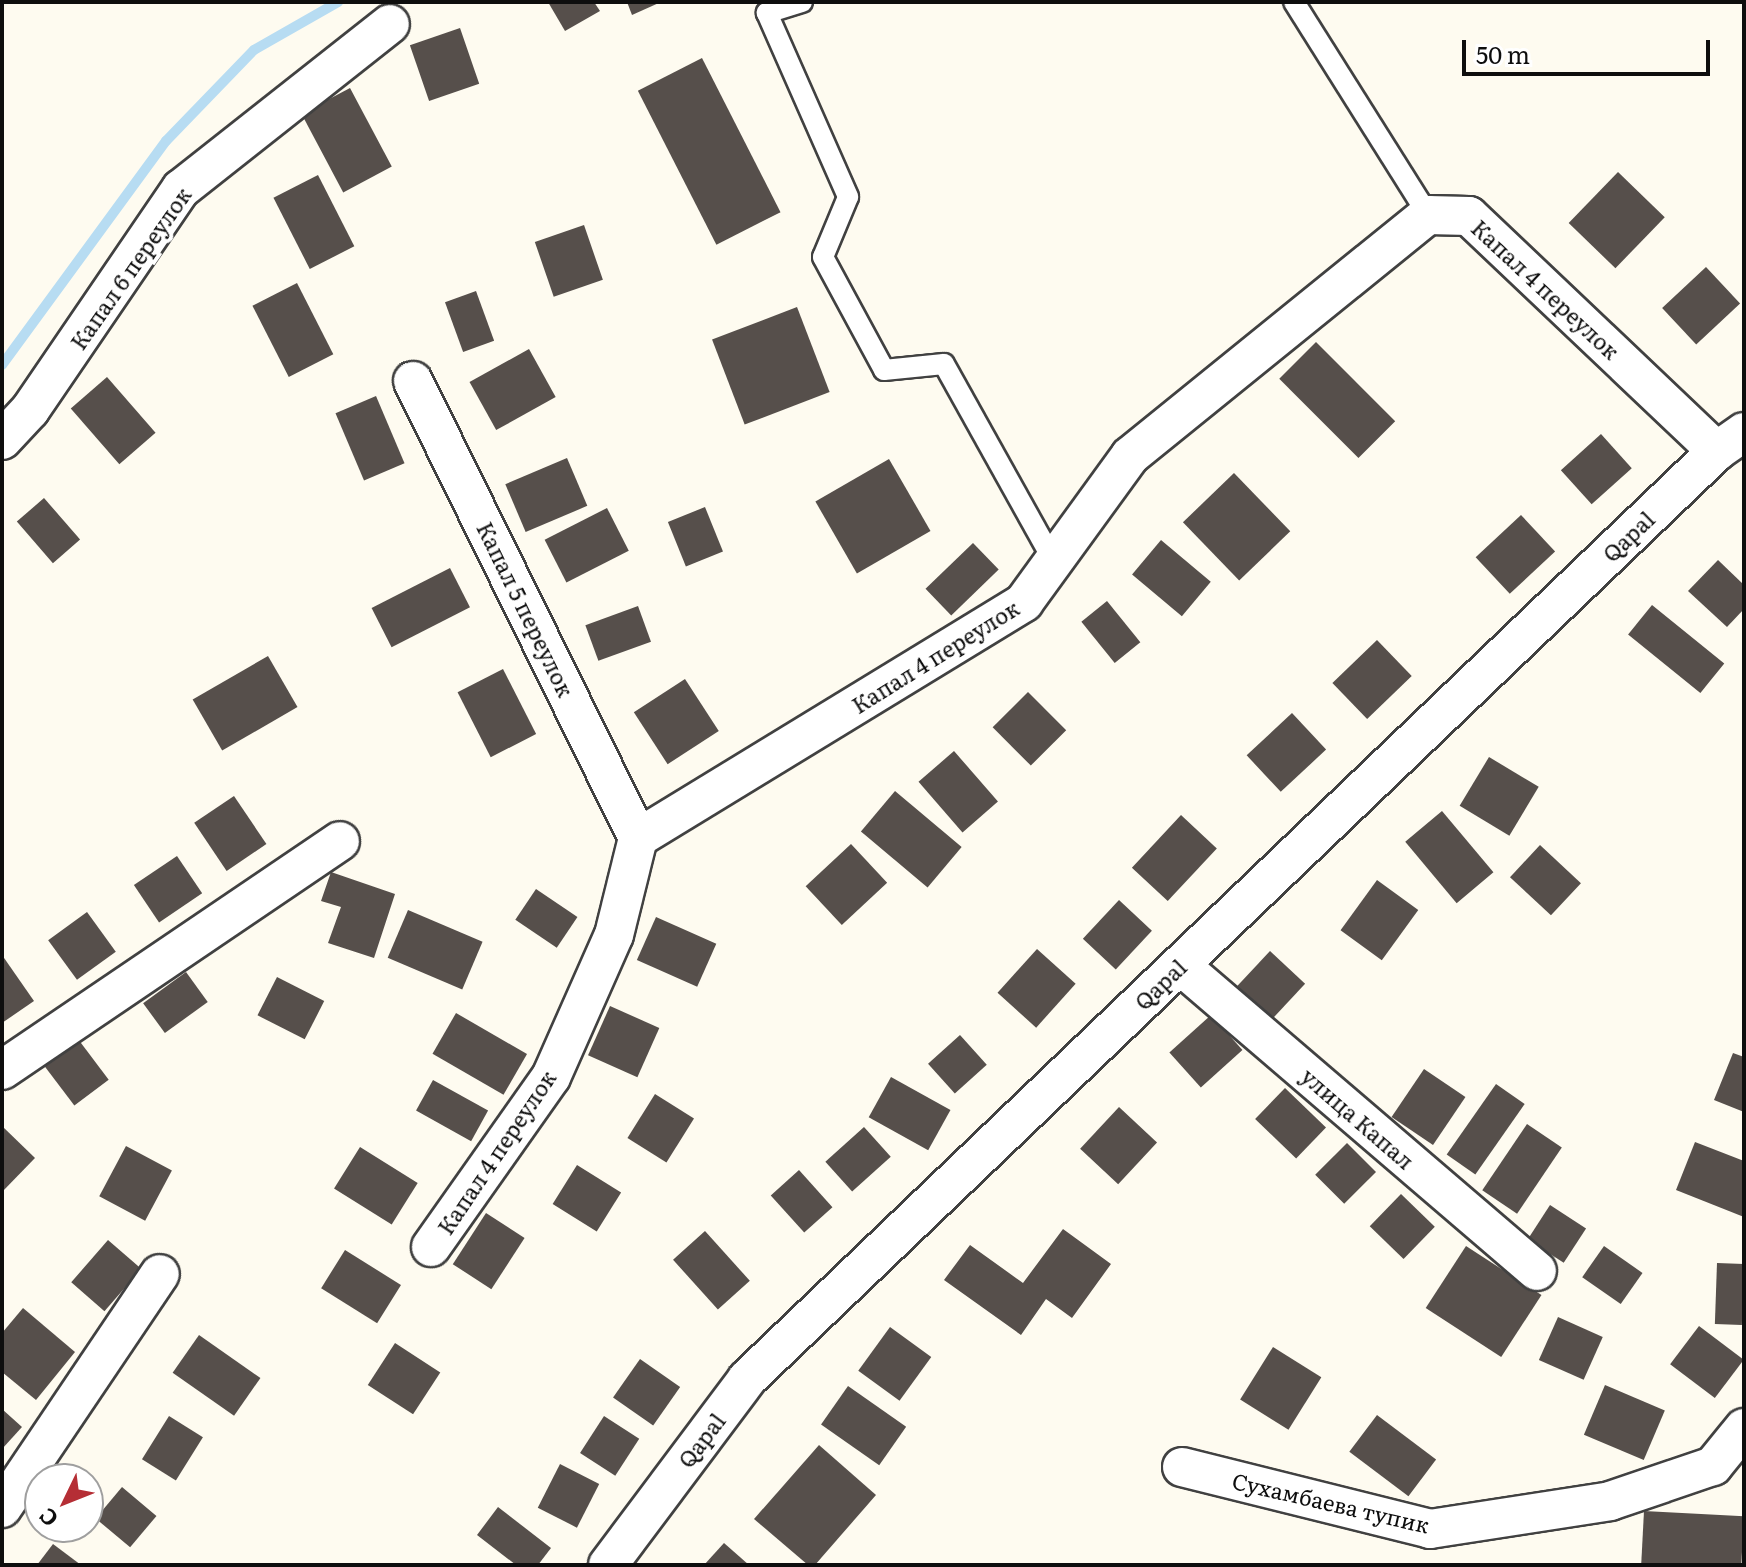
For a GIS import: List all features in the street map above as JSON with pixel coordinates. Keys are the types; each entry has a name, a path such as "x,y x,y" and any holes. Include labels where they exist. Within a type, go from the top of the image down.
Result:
{"street":[{"name":"Капал 6 переулок","path":"2,440 30,410 181,189 390,24"},
{"name":"Капал 4 переулок","path":"431,1247 551,1077 614,935 638,838 1024,602 1130,456 1428,215 1469,216 1730,441"},
{"name":"Капал 5 переулок","path":"413,381 638,838"},
{"name":"Qapal","path":"608,1565 747,1379 1730,441"},
{"path":"2,1070 340,841"},
{"name":"улица Капал","path":"1180,965 1537,1271"},
{"path":"2,1508 160,1274"},
{"name":"Сухамбаева тупик","path":"1182,1467 1430,1529 1610,1501 1713,1466 1744,1428"}],"lane":[{"path":"802,2 767,13 848,197 823,257 884,370 944,364 1054,562"},
{"path":"1294,2 1428,215"}],"building":[{"path":"548,2 594,2 600,11 565,31"},
{"path":"627,2 661,2 632,15"},
{"path":"460,28 479,84 429,101 410,45"},
{"path":"702,58 781,212 716,245 638,91"},
{"path":"350,88 392,167 343,192 301,114"},
{"path":"1618,172 1665,217 1615,268 1569,223"},
{"path":"318,175 354,246 310,269 273,198"},
{"path":"584,225 603,280 554,297 535,242"},
{"path":"1706,267 1740,304 1696,344 1662,308"},
{"path":"297,283 333,354 289,377 252,306"},
{"path":"476,291 494,341 463,352 445,302"},
{"path":"797,307 830,392 745,425 712,340"},
{"path":"1316,342 1395,421 1358,458 1279,379"},
{"path":"529,349 556,397 496,430 470,382"},
{"path":"107,377 156,433 119,464 71,408"},
{"path":"376,396 405,463 364,480 335,413"},
{"path":"1601,434 1632,468 1592,504 1561,470"},
{"path":"567,458 587,506 526,532 505,484"},
{"path":"889,459 930,531 857,573 815,502"},
{"path":"1234,473 1290,531 1239,581 1183,522"},
{"path":"44,498 80,540 53,563 17,522"},
{"path":"705,507 723,552 686,566 668,522"},
{"path":"607,508 629,551 566,583 545,540"},
{"path":"1521,515 1555,552 1510,594 1476,557"},
{"path":"1161,540 1211,582 1182,616 1132,574"},
{"path":"973,543 999,570 951,615 926,589"},
{"path":"1718,560 1744,585 1744,609 1727,627 1688,591"},
{"path":"450,568 470,607 392,647 372,608"},
{"path":"1107,601 1140,642 1115,663 1081,622"},
{"path":"1652,605 1724,664 1700,693 1628,635"},
{"path":"638,606 651,642 598,661 585,625"},
{"path":"1377,640 1412,676 1367,719 1332,683"},
{"path":"268,656 298,707 222,751 193,700"},
{"path":"503,669 536,734 491,757 458,692"},
{"path":"685,679 719,731 668,764 634,712"},
{"path":"1028,692 1066,730 1031,766 993,727"},
{"path":"1292,713 1326,750 1281,792 1247,755"},
{"path":"954,751 998,802 962,832 919,782"},
{"path":"1489,757 1539,787 1509,836 1460,806"},
{"path":"895,791 962,847 928,888 861,832"},
{"path":"234,796 266,844 227,871 194,823"},
{"path":"1442,811 1493,872 1457,903 1405,842"},
{"path":"1181,815 1217,848 1168,901 1132,868"},
{"path":"851,844 887,883 842,925 806,886"},
{"path":"1540,845 1581,883 1551,915 1510,877"},
{"path":"177,856 202,893 159,922 134,885"},
{"path":"331,872 395,894 374,958 328,943 341,907 321,901"},
{"path":"1377,880 1418,910 1382,960 1341,930"},
{"path":"536,889 577,917 557,948 515,920"},
{"path":"1119,900 1152,931 1116,969 1083,939"},
{"path":"408,910 483,942 462,990 388,958"},
{"path":"87,912 116,952 77,980 48,940"},
{"path":"656,917 716,944 697,987 637,960"},
{"path":"1037,949 1076,984 1036,1028 998,993"},
{"path":"1270,951 1305,984 1272,1020 1237,987"},
{"path":"2,955 34,1001 2,1023"},
{"path":"186,972 208,1002 165,1033 143,1003"},
{"path":"277,977 324,1001 305,1039 257,1015"},
{"path":"610,1006 659,1028 637,1077 588,1055"},
{"path":"456,1013 527,1054 504,1095 433,1054"},
{"path":"1211,1015 1242,1050 1201,1087 1169,1052"},
{"path":"960,1035 987,1065 955,1093 928,1064"},
{"path":"78,1039 109,1080 74,1106 44,1065"},
{"path":"1733,1053 1744,1057 1744,1112 1714,1100"},
{"path":"1424,1069 1465,1097 1433,1145 1392,1117"},
{"path":"891,1077 950,1110 928,1150 869,1117"},
{"path":"433,1080 488,1111 471,1141 416,1111"},
{"path":"1496,1084 1525,1104 1475,1175 1447,1154"},
{"path":"1285,1088 1326,1128 1296,1159 1255,1119"},
{"path":"655,1094 694,1118 666,1162 627,1138"},
{"path":"1119,1107 1157,1142 1118,1184 1080,1149"},
{"path":"1527,1124 1562,1147 1517,1214 1482,1190"},
{"path":"2,1126 35,1158 2,1192"},
{"path":"864,1127 891,1157 852,1192 825,1162"},
{"path":"1695,1142 1744,1161 1744,1217 1676,1190"},
{"path":"1347,1143 1376,1172 1344,1204 1315,1175"},
{"path":"126,1146 172,1170 145,1221 99,1196"},
{"path":"360,1147 418,1183 392,1225 334,1189"},
{"path":"577,1165 621,1193 597,1232 553,1204"},
{"path":"799,1170 832,1207 804,1233 771,1195"},
{"path":"1401,1194 1435,1227 1404,1259 1370,1226"},
{"path":"1550,1205 1586,1228 1564,1263 1528,1239"},
{"path":"486,1213 525,1238 491,1289 453,1264"},
{"path":"1063,1229 1111,1264 1072,1318 1046,1299 1021,1335 944,1280 970,1245 1023,1283"},
{"path":"705,1231 750,1281 718,1310 673,1260"},
{"path":"108,1240 141,1269 104,1311 71,1282"},
{"path":"1466,1246 1541,1295 1501,1357 1426,1308"},
{"path":"1604,1246 1643,1273 1621,1304 1582,1277"},
{"path":"345,1250 401,1285 377,1323 321,1288"},
{"path":"1717,1263 1744,1264 1742,1325 1715,1324"},
{"path":"23,1308 75,1352 36,1400 2,1372 2,1333"},
{"path":"1558,1317 1603,1337 1584,1380 1539,1360"},
{"path":"1699,1326 1744,1360 1715,1398 1670,1364"},
{"path":"890,1327 931,1357 900,1401 858,1371"},
{"path":"199,1335 260,1378 234,1416 173,1373"},
{"path":"395,1343 440,1372 413,1414 368,1385"},
{"path":"1273,1347 1321,1377 1288,1430 1240,1400"},
{"path":"640,1359 680,1387 653,1426 613,1398"},
{"path":"1605,1385 1665,1410 1644,1460 1584,1435"},
{"path":"848,1386 906,1427 879,1465 821,1425"},
{"path":"2,1409 22,1427 2,1449"},
{"path":"1377,1415 1436,1460 1408,1496 1349,1452"},
{"path":"169,1416 203,1437 176,1480 142,1459"},
{"path":"604,1416 639,1439 615,1476 580,1453"},
{"path":"819,1445 876,1495 815,1565 808,1565 754,1519"},
{"path":"560,1464 599,1484 577,1528 538,1508"},
{"path":"122,1487 156,1516 130,1547 104,1525 104,1508"},
{"path":"498,1507 551,1548 538,1565 516,1565 477,1535"},
{"path":"1644,1511 1744,1516 1741,1565 1641,1565"},
{"path":"724,1543 749,1565 704,1565"},
{"path":"53,1544 81,1565 37,1565"}],"waterway":[{"path":"2,365 166,141 254,50 338,2"}]}
